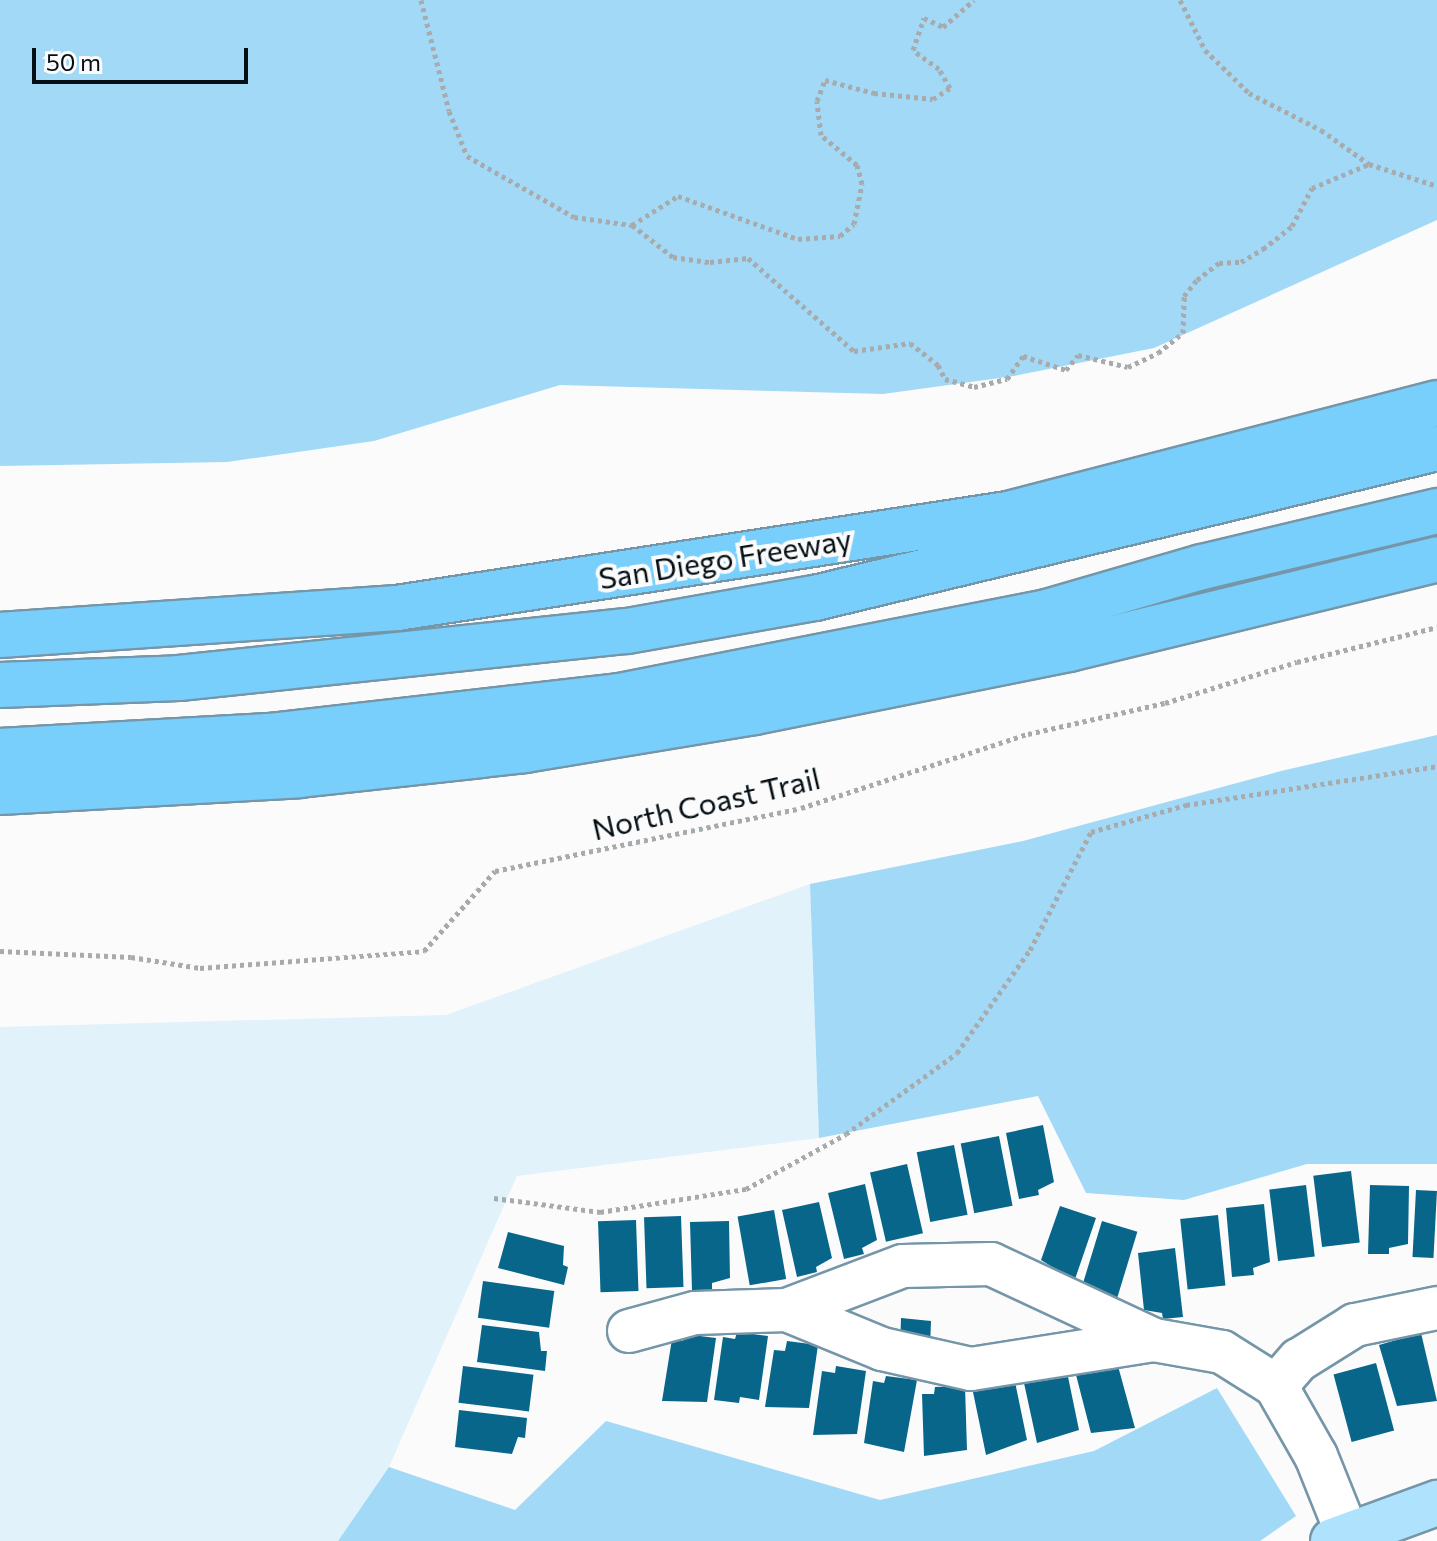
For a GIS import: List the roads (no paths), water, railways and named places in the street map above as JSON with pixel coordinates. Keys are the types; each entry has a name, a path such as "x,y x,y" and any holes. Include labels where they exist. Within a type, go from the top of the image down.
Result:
{"highway":[{"name":"San Diego Freeway","path":"0,635 397,608 1008,514 1437,403"},
{"path":"0,685 179,678 627,631 815,598 1437,448"},
{"path":"0,751 269,736 619,696 1047,612 1202,567 1437,511"},
{"path":"0,792 300,775 540,748 754,712 1069,649 1437,559"}],"main road":[{"path":"1340,1537 1437,1503"}],"street":[{"path":"629,1331 695,1313 787,1310 903,1266 991,1264 1154,1340 1222,1352 1276,1386 1316,1456 1340,1537"},
{"path":"1276,1386 1299,1360 1355,1325 1437,1308"},
{"path":"787,1310 882,1349 971,1369 1154,1340"}]}
